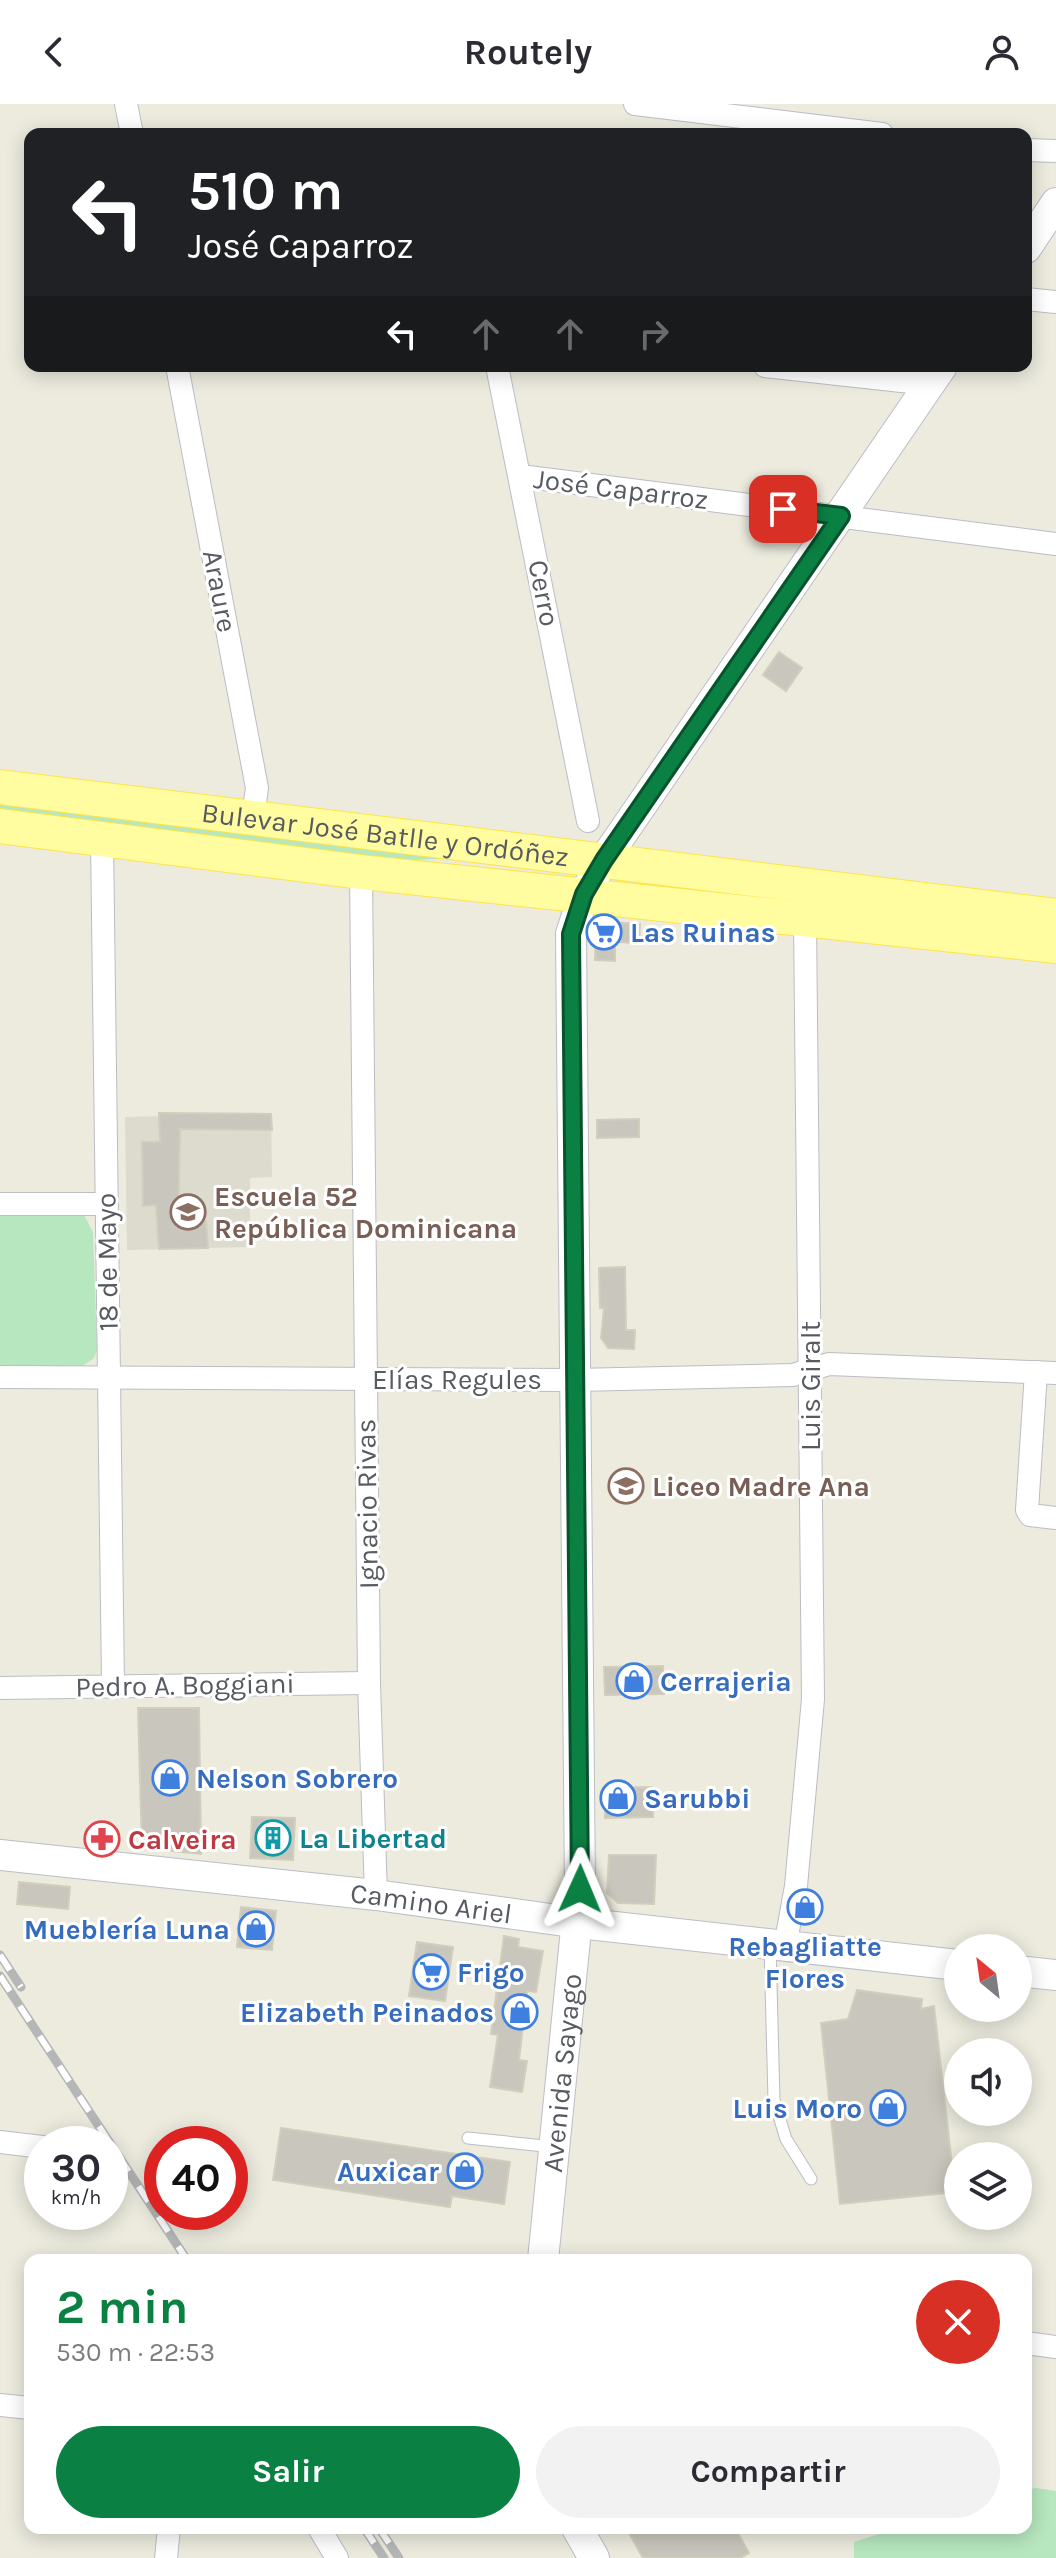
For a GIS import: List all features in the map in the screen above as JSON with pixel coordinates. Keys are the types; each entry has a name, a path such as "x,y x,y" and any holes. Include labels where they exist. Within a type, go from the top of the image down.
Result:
{"main road":[{"name":"Bulevar José Batlle y Ordóñez","path":"0,787 1056,916"},
{"name":"Bulevar José Batlle y Ordóñez","path":"0,826 361,872 1056,946"}],"street":[{"path":"126,104 131,128"},
{"path":"635,104 833,128"},
{"path":"1032,150 1056,151"},
{"path":"1032,239 1056,203"},
{"path":"1032,300 1056,302"},
{"name":"Araure","path":"178,372 257,788 253,816"},
{"name":"Cerro","path":"498,372 588,821"},
{"path":"879,372 936,375"},
{"name":"Avenida Sayago","path":"544,2254 579,1923 581,1768 571,934 584,894 604,860 936,375"},
{"name":"José Caparroz","path":"520,476 1056,544"},
{"name":"18 de Mayo","path":"102,839 113,1685"},
{"name":"Ignacio Rivas","path":"361,872 369,1683 376,1895"},
{"name":"Luis Giralt","path":"778,1946 796,1886 813,1699 805,919"},
{"path":"0,1204 107,1204"},
{"name":"Elías Regules","path":"0,1377 576,1380 793,1375 829,1364 1046,1372"},
{"path":"1046,1372 1027,1510 1030,1515 1056,1518"},
{"name":"Pedro A. Boggiani","path":"0,1688 369,1683"},
{"name":"Camino Ariel","path":"0,1855 376,1895 579,1923 944,1964"},
{"path":"1032,1972 1056,1975"},
{"path":"0,2142 24,2145"},
{"path":"1032,2344 1056,2347"},
{"path":"0,2405 24,2407"},
{"path":"166,2558 168,2534"},
{"path":"323,2534 337,2558"},
{"path":"580,2534 594,2558"}],"lane":[{"path":"778,1946 774,2100 786,2139 811,2179"},
{"path":"468,2138 554,2147"}],"shaded area":[{"name":"Escuela 52 República Dominicana","path":"271,1114 272,1177 250,1178 250,1247 127,1250 125,1117"}],"green space":[{"path":"0,802 460,858 389,861 0,815"},
{"path":"0,1213 84,1215 93,1232 97,1350 94,1358 81,1367 0,1368"},
{"path":"1032,2489 1056,2491 1056,2558 854,2558 854,2542 879,2534 1032,2534"}],"building":[{"path":"779,652 802,668 786,691 763,675"},
{"path":"607,922 640,924 639,943 615,942 615,961 595,960 596,938 600,927"},
{"path":"159,1113 271,1114 272,1130 180,1129 178,1222 206,1221 208,1248 159,1249 156,1205 143,1206 142,1142 160,1142"},
{"path":"639,1119 639,1137 597,1138 597,1120"},
{"path":"625,1267 626,1330 635,1330 634,1349 608,1348 601,1338 604,1308 600,1308 599,1268"},
{"name":"Cerrajeria","path":"663,1666 664,1694 605,1695 604,1667"},
{"name":"Nelson Sobrero","path":"138,1708 199,1708 201,1854 142,1848"},
{"path":"652,1787 653,1817 605,1818 605,1788"},
{"name":"La Libertad","path":"252,1817 295,1818 293,1860 250,1858"},
{"path":"609,1855 656,1855 654,1904 618,1903 607,1893"},
{"path":"19,1882 70,1887 68,1909 17,1904"},
{"name":"Mueblería Luna","path":"241,1907 276,1911 272,1950 237,1947"},
{"path":"504,1936 519,1939 518,1947 543,1951 536,1992 527,1991 519,2060 527,2061 522,2092 490,2087 498,2035 491,2034"},
{"name":"Frigo","path":"417,1942 453,1947 445,2001 409,1996"},
{"name":"Luis Moro","path":"857,1990 922,1999 921,2009 934,2006 944,2095 944,2126 948,2126 949,2142 944,2142 944,2193 840,2204 821,2023 848,2019"},
{"path":"281,2128 510,2162 504,2204 452,2196 450,2207 273,2180"},
{"path":"630,2534 738,2534 749,2553 740,2558 643,2558"}],"railway":[{"path":"0,1955 21,1987"},
{"path":"0,1976 183,2254"},
{"path":"368,2534 384,2558"},
{"path":"383,2534 399,2558"}],"place":[{"name":"Las Ruinas","path":"604,932"},
{"name":"Escuela 52 República Dominicana","path":"188,1212"},
{"name":"Liceo Madre Ana","path":"626,1486"},
{"name":"Cerrajeria","path":"634,1681"},
{"name":"Nelson Sobrero","path":"170,1778"},
{"name":"Sarubbi","path":"618,1798"},
{"name":"La Libertad","path":"273,1838"},
{"name":"Calveira","path":"102,1839"},
{"name":"Rebagliatte Flores","path":"805,1907"},
{"name":"Mueblería Luna","path":"256,1929"},
{"name":"Frigo","path":"431,1972"},
{"name":"Elizabeth Peinados","path":"520,2012"},
{"name":"Luis Moro","path":"888,2108"},
{"name":"Auxicar","path":"465,2171"}],"route":[{"path":"580,1889 571,934 584,894 604,860 841,516 783,509"}]}
